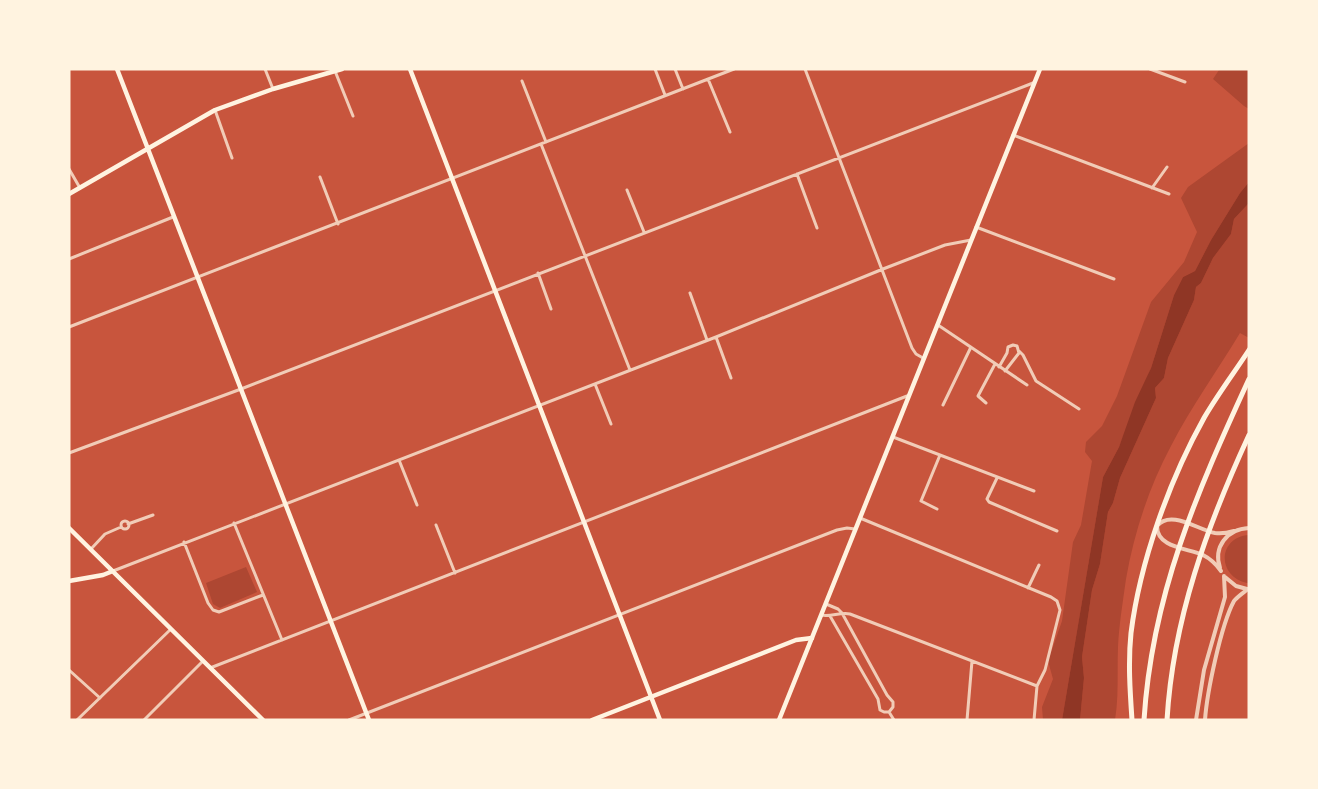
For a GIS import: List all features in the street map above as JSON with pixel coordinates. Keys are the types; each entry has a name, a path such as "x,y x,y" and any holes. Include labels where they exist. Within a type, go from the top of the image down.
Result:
{"highway":[{"path":"1132,720 1131,642 1143,575 1157,526 1173,485 1204,419 1249,350"},
{"path":"1143,720 1152,647 1174,557 1203,479 1249,379"},
{"path":"1167,720 1175,650 1190,587 1212,521 1249,435"}],"main road":[{"path":"117,69 369,720"},
{"path":"69,194 215,110 273,89 342,69"},
{"path":"410,69 660,720"},
{"path":"779,720 1040,69"},
{"path":"69,528 263,720"},
{"path":"69,581 113,571"},
{"path":"592,720 796,640 812,638"}],"street":[{"path":"265,69 273,89"},
{"path":"655,69 665,96"},
{"path":"675,69 682,89"},
{"path":"69,327 734,69"},
{"path":"805,69 912,348 923,358"},
{"path":"1150,69 1185,82"},
{"path":"335,71 354,116"},
{"path":"708,79 730,132"},
{"path":"522,81 546,142"},
{"path":"69,453 241,389 1035,82"},
{"path":"215,110 232,158"},
{"path":"1013,135 1169,194"},
{"path":"541,144 630,370"},
{"path":"1152,188 1167,167"},
{"path":"69,169 80,188"},
{"path":"797,174 817,228"},
{"path":"320,177 338,224"},
{"path":"627,190 644,232"},
{"path":"69,259 175,216"},
{"path":"976,227 1114,279"},
{"path":"113,571 716,337 945,245 971,240"},
{"path":"538,273 551,309"},
{"path":"690,293 707,340"},
{"path":"937,324 1027,385"},
{"path":"716,337 731,378"},
{"path":"986,403 978,396 1010,346 1017,346 1036,381 1078,409"},
{"path":"943,405 971,347"},
{"path":"1005,370 1019,351"},
{"path":"595,384 611,423"},
{"path":"210,668 908,396"},
{"path":"892,437 1034,491"},
{"path":"938,508 921,501 940,455"},
{"path":"399,459 417,506"},
{"path":"997,478 987,499 989,502 1058,531"},
{"path":"91,549 105,534 121,527 125,530 128,524 153,514"},
{"path":"860,518 1057,601 1060,610 1045,670 1037,686 1034,720"},
{"path":"1249,528 1217,533 1172,519 1165,520 1157,526 1159,537 1165,542 1213,561 1231,583 1249,589"},
{"path":"234,523 282,640"},
{"path":"436,525 455,573"},
{"path":"349,720 837,530 855,529"},
{"path":"1196,720 1204,670 1225,597 1218,561 1220,547 1225,538 1234,531"},
{"path":"184,542 208,603 213,610 219,612 263,595"},
{"path":"1028,588 1039,565"},
{"path":"1205,720 1213,673 1228,616 1236,598 1249,589"},
{"path":"825,603 842,613 893,702 894,706 889,712"},
{"path":"821,615 850,614 1037,686"},
{"path":"830,616 878,699 880,710 889,712"},
{"path":"77,720 171,629"},
{"path":"144,720 203,661"},
{"path":"967,720 972,661"},
{"path":"69,670 100,698"},
{"path":"889,712 894,720"}],"shaded area":[{"path":"1219,70 1249,71 1249,109 1213,79"},
{"path":"1249,143 1249,182 1211,240 1195,271 1183,277 1174,295 1151,368 1119,447 1103,477 1062,720 1043,720 1042,707 1053,679 1048,661 1062,621 1073,542 1081,525 1092,461 1085,452 1086,442 1102,426 1117,396 1151,302 1184,262 1197,232 1181,198 1188,187"},
{"path":"1249,182 1249,203 1234,219 1231,234 1213,258 1201,283 1196,287 1194,300 1168,358 1164,378 1155,388 1156,398 1120,478 1108,512 1100,564 1092,590 1082,657 1084,678 1080,720 1062,720 1103,477 1119,447 1135,402 1151,368 1174,295 1183,277 1195,271 1211,240"},
{"path":"1249,203 1249,338 1240,333 1196,403 1163,462 1143,511 1129,562 1121,613 1115,720 1080,720 1084,678 1082,657 1092,590 1100,564 1108,512 1120,478 1156,398 1155,388 1164,378 1168,358 1194,300 1196,287 1201,283 1213,258 1231,234 1234,219"},
{"path":"1249,535 1249,583 1247,583 1230,573 1225,557 1231,542"},
{"path":"246,567 257,592 220,608 213,604 206,583"}]}
